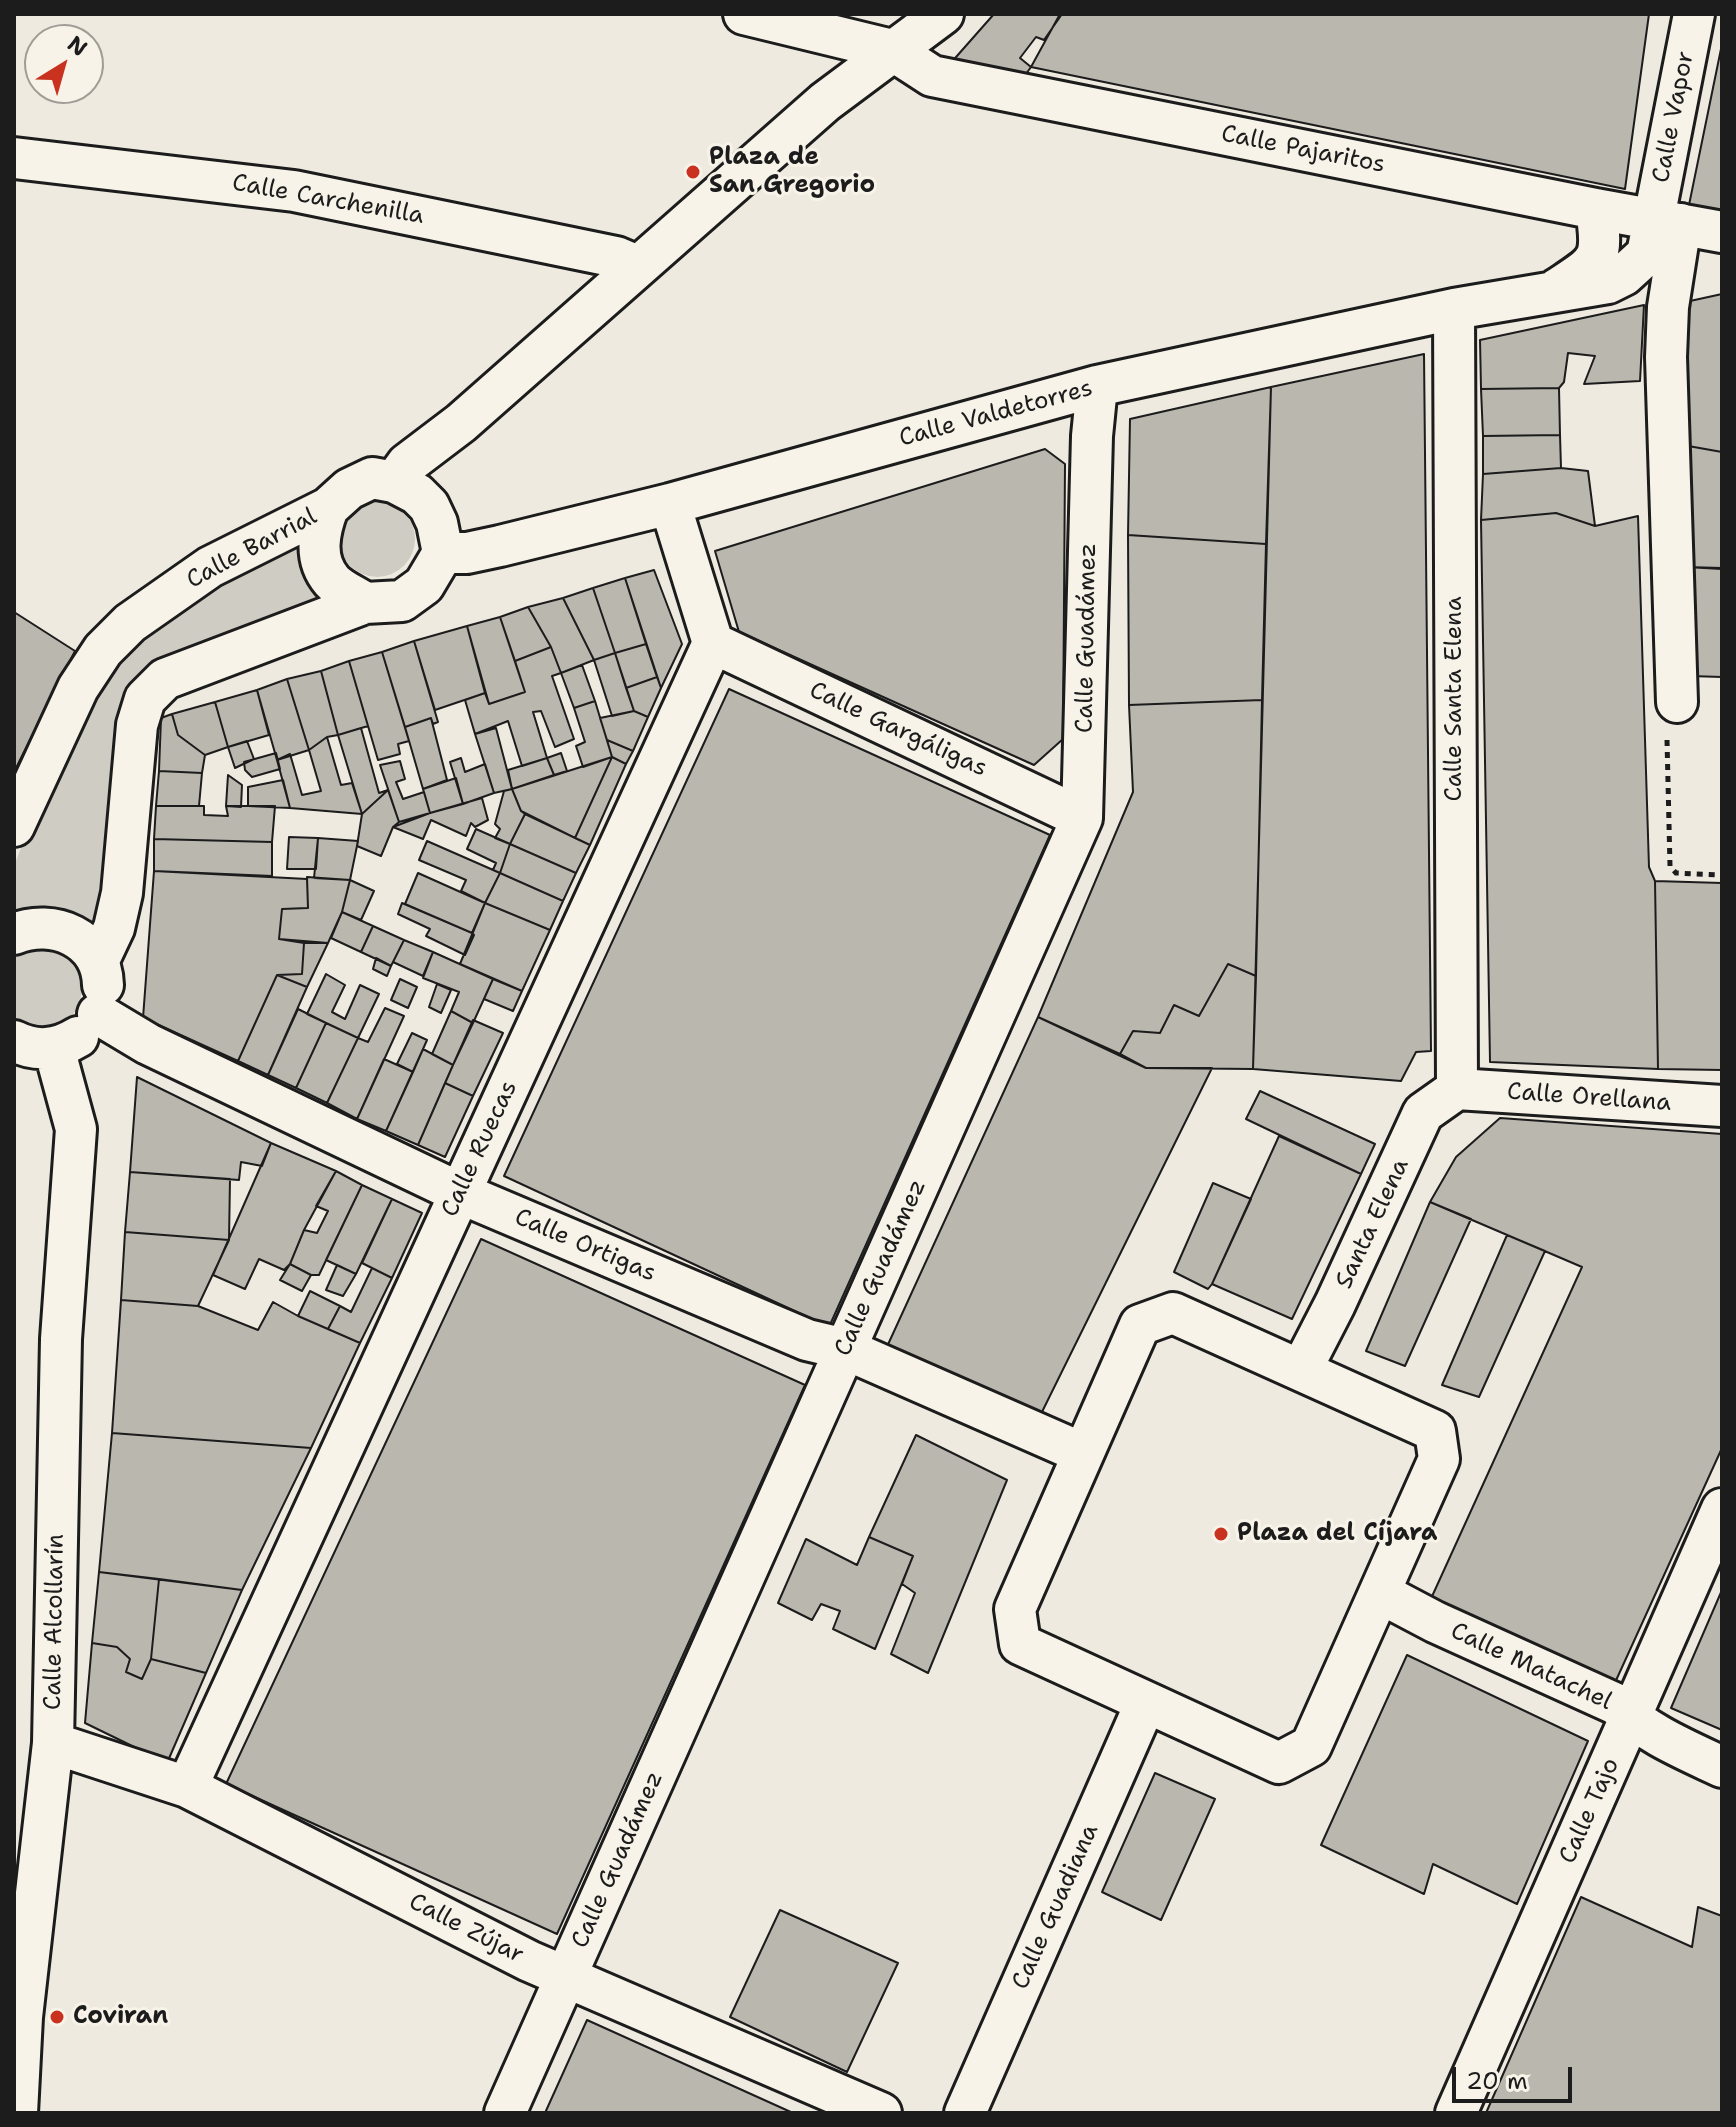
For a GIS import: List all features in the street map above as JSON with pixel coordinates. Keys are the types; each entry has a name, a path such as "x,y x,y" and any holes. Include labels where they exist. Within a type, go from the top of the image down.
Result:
{"street":[{"path":"744,14 892,50"},
{"path":"637,266 825,102 943,14"},
{"name":"Calle Vapor","path":"1668,222 1694,14"},
{"path":"816,32 830,58 825,102"},
{"name":"Calle Pajaritos","path":"892,50 932,76 1722,232"},
{"name":"Calle Carchenilla","path":"14,158 294,191 616,257 637,266"},
{"name":"Calle Valdetorres","path":"1553,291 1587,269 1598,256 1600,234 1596,209"},
{"path":"1668,222 1666,357 1677,702"},
{"name":"Calle Valdetorres","path":"98,962 114,928 122,893 137,725 145,699 165,679 365,603 402,601 434,569 467,553 670,504 1097,386 1454,309 1608,283 1624,275 1647,254 1668,222"},
{"name":"Calle Barrial","path":"14,826 78,688 103,650 130,623 210,567 328,508 349,489 383,480 407,464 461,423 637,266"},
{"name":"Calle Santa Elena","path":"1454,309 1457,1089"},
{"name":"Calle Guadámez","path":"505,2113 1082,818 1092,436 1097,386"},
{"path":"383,480 417,494 429,506 437,523 434,569"},
{"path":"670,504 713,643"},
{"path":"328,508 318,535 321,562 333,582 365,603"},
{"name":"Calle Gargáligas","path":"713,643 1082,818"},
{"name":"Calle Ruecas","path":"187,1787 713,643"},
{"path":"14,934 29,928 49,927 69,933 86,945 98,962 103,979 103,997 79,1031 38,1049 14,1041"},
{"name":"Calle Ortigas","path":"79,1031 148,1044 460,1193 807,1340 845,1349 1082,1453"},
{"name":"Calle Alcollarín","path":"17,2113 18,2010 53,1743 61,1339 76,1129 79,1031"},
{"name":"Calle Orellana","path":"1457,1089 1722,1106"},
{"name":"Santa Elena","path":"1301,1370 1335,1304 1423,1113 1457,1089"},
{"path":"1173,1313 1301,1370 1435,1431 1439,1459 1311,1746 1279,1763 1020,1644 1015,1609 1140,1325 1173,1313"},
{"name":"Calle Tajo","path":"1456,2113 1722,1509"},
{"name":"Calle Matachel","path":"1380,1593 1435,1622 1616,1704 1632,1719 1666,1741 1722,1767"},
{"name":"Calle Guadiana","path":"965,2113 1146,1702"},
{"name":"Calle Zújar","path":"53,1743 187,1787 529,1961 881,2113"}],"path":[{"path":"1677,702 1667,702 1670,866 1676,873 1722,875"}],"shaded area":[{"path":"377,501 391,504 404,512 412,525 415,539 412,553 404,566 391,574 377,577 363,574 350,566 342,553 339,539 342,525 350,512 363,504"},
{"path":"306,537 335,607 141,684 100,945 14,919 14,866 87,708 144,635 223,577"},
{"path":"35,948 59,953 75,965 81,982 80,1000 72,1015 58,1026 38,1029 14,1021 14,958"}],"building":[{"path":"994,14 1062,14 1044,40 1036,37 1020,58 1031,67 1018,85 949,65"},
{"path":"1060,14 1649,14 1625,189 1031,67"},
{"path":"1722,44 1722,211 1689,205"},
{"path":"1722,294 1722,452 1677,444 1674,420 1690,301"},
{"path":"1644,305 1640,381 1584,384 1595,356 1568,353 1564,382 1559,388 1481,389 1480,340"},
{"path":"1424,354 1431,1051 1416,1052 1401,1081 1253,1069 1271,387"},
{"path":"1271,387 1266,544 1128,535 1130,419"},
{"path":"1559,388 1560,435 1483,436 1481,389"},
{"path":"1560,435 1561,468 1483,474 1483,436"},
{"path":"1677,444 1722,452 1722,569 1686,567"},
{"path":"1045,449 1065,464 1063,739 1034,765 739,632 715,551"},
{"path":"1561,468 1588,471 1595,526 1556,513 1481,520 1483,474"},
{"path":"1556,513 1595,526 1638,516 1649,867 1655,881 1658,1069 1490,1062 1481,520"},
{"path":"1128,535 1266,544 1262,700 1129,705"},
{"path":"1686,567 1722,568 1722,677 1690,676"},
{"path":"654,570 682,644 661,688 625,578"},
{"path":"625,578 646,644 615,653 593,588"},
{"path":"593,588 615,653 594,660 563,598"},
{"path":"563,598 594,660 561,673 551,647 528,607"},
{"path":"528,607 551,647 515,661 500,617"},
{"path":"14,612 75,651 14,772"},
{"path":"500,617 525,692 489,704 467,626"},
{"path":"467,626 485,693 435,710 414,641"},
{"path":"414,641 438,722 433,724 431,718 405,727 382,652"},
{"path":"646,644 657,677 626,688 615,653"},
{"path":"551,647 561,673 552,676 574,739 555,747 541,711 533,712 547,758 522,766 508,721 475,734 465,700 485,693 489,704 525,692 515,661"},
{"path":"382,652 409,741 398,744 400,754 378,760 349,661"},
{"path":"615,653 634,711 612,716 594,660"},
{"path":"349,661 368,726 338,735 321,671"},
{"path":"582,665 595,701 574,708 561,673"},
{"path":"321,671 338,735 327,737 309,750 287,679"},
{"path":"657,677 661,688 648,717 634,711 626,688"},
{"path":"287,679 309,750 277,760 257,690"},
{"path":"729,689 1050,835 829,1327 504,1176"},
{"path":"257,690 269,735 228,747 215,702"},
{"path":"1262,700 1256,976 1228,964 1199,1016 1174,1005 1160,1033 1133,1031 1120,1054 1038,1017 1133,792 1129,705"},
{"path":"595,701 612,757 583,767 576,746 585,742 574,708"},
{"path":"215,702 228,747 205,755 178,735 172,714"},
{"path":"634,711 648,717 633,751 607,740 600,718"},
{"path":"172,714 178,735 205,755 202,773 159,771 161,718"},
{"path":"431,718 447,780 423,789 405,727"},
{"path":"361,728 379,793 388,790 362,814 338,735"},
{"path":"496,728 512,789 494,793 475,734"},
{"path":"327,737 341,785 352,783 362,814 290,808 277,760 290,754 302,795 321,791 309,750"},
{"path":"607,740 633,751 626,764 612,757"},
{"path":"247,741 254,759 235,768 228,747"},
{"path":"276,753 280,769 252,777 245,770 244,762"},
{"path":"561,753 567,771 554,775 547,758"},
{"path":"612,757 626,764 590,845 575,838"},
{"path":"612,757 575,838 521,811 512,789"},
{"path":"461,758 465,772 485,764 494,793 463,804 450,762"},
{"path":"547,758 554,775 512,789 508,770"},
{"path":"400,761 405,779 396,782 403,799 424,792 430,813 399,822 380,765"},
{"path":"159,771 202,773 199,806 156,806"},
{"path":"228,775 242,785 241,807 226,806"},
{"path":"456,778 463,804 430,813 423,789"},
{"path":"283,780 290,808 248,806 248,787"},
{"path":"512,789 525,814 510,844 495,838 500,829 495,824 504,791"},
{"path":"388,790 399,822 393,827 381,856 357,846 362,814"},
{"path":"482,798 488,820 475,827 471,823 466,836 431,820 423,839 393,827 430,813"},
{"path":"156,806 204,806 204,815 228,816 226,806 275,806 272,842 154,839"},
{"path":"525,814 590,845 576,873 510,844"},
{"path":"476,829 510,844 500,873 493,870 496,863 467,849"},
{"path":"289,837 318,838 316,869 287,869"},
{"path":"318,838 358,841 350,880 314,878"},
{"path":"154,839 272,842 272,876 154,871"},
{"path":"427,841 500,873 485,903 461,891 466,880 419,860"},
{"path":"510,844 576,873 563,901 500,873"},
{"path":"154,871 307,879 308,908 282,909 279,939 304,943 302,974 277,975 238,1061 143,1018"},
{"path":"418,873 485,903 472,933 405,904"},
{"path":"500,873 563,901 550,930 485,903"},
{"path":"307,877 350,880 342,912 328,943 279,939 282,909 308,908"},
{"path":"350,880 374,891 361,920 342,912"},
{"path":"1655,881 1722,883 1722,1070 1658,1069"},
{"path":"402,903 472,933 474,935 465,955 426,936 430,929 398,914"},
{"path":"485,903 550,930 522,991 460,964"},
{"path":"342,912 373,926 361,952 331,938"},
{"path":"373,926 404,940 391,966 361,952"},
{"path":"404,940 433,952 423,976 393,962"},
{"path":"304,943 328,943 307,987 277,975 302,974"},
{"path":"433,952 493,979 473,1023 451,1011 459,992 423,978"},
{"path":"376,958 391,966 387,976 373,969"},
{"path":"1228,964 1256,976 1253,1069 1146,1068 1120,1054 1133,1031 1160,1033 1174,1005 1199,1016"},
{"path":"326,974 345,985 332,1012 345,1019 360,985 379,994 358,1038 307,1014"},
{"path":"277,975 307,987 268,1075 238,1061"},
{"path":"400,979 417,987 408,1008 391,1000"},
{"path":"493,979 522,991 513,1011 484,999"},
{"path":"437,984 451,990 441,1013 429,1007"},
{"path":"385,1008 404,1016 357,1119 327,1103 358,1038 368,1042"},
{"path":"298,1009 326,1023 296,1088 268,1075"},
{"path":"451,1011 473,1023 453,1065 432,1054"},
{"path":"1038,1017 1146,1068 1212,1068 1037,1422 885,1351"},
{"path":"473,1020 503,1033 473,1096 445,1083"},
{"path":"326,1023 358,1038 327,1103 296,1088"},
{"path":"412,1033 427,1040 413,1072 397,1064"},
{"path":"423,1049 453,1065 418,1145 386,1131"},
{"path":"384,1059 413,1072 386,1131 357,1119"},
{"path":"137,1077 271,1143 262,1166 241,1162 239,1180 130,1172"},
{"path":"445,1083 473,1096 445,1157 418,1145"},
{"path":"1260,1091 1375,1144 1361,1174 1246,1119"},
{"path":"1500,1118 1722,1134 1722,1448 1613,1687 1429,1603 1582,1267 1430,1202 1456,1157"},
{"path":"1279,1136 1361,1174 1292,1319 1212,1284"},
{"path":"271,1143 336,1171 304,1230 290,1264 284,1270 259,1259 245,1289 213,1275"},
{"path":"336,1171 362,1185 319,1275 311,1275 290,1264 304,1230 317,1233 328,1211 316,1206"},
{"path":"130,1172 230,1179 229,1240 125,1232"},
{"path":"1213,1183 1251,1199 1208,1289 1174,1272"},
{"path":"362,1185 392,1199 356,1274 326,1260"},
{"path":"392,1199 422,1213 392,1278 362,1263"},
{"path":"1430,1202 1471,1219 1405,1366 1366,1351"},
{"path":"125,1232 229,1240 198,1306 121,1300"},
{"path":"1507,1235 1545,1251 1479,1397 1442,1385"},
{"path":"481,1239 805,1385 557,1934 226,1784"},
{"path":"290,1264 311,1275 302,1291 280,1280"},
{"path":"337,1265 356,1274 343,1296 326,1290"},
{"path":"372,1268 392,1278 360,1343 328,1329 340,1306 351,1312"},
{"path":"310,1291 340,1306 328,1329 298,1316"},
{"path":"121,1300 198,1306 258,1330 273,1302 360,1343 311,1448 112,1433"},
{"path":"112,1433 311,1448 242,1590 99,1572"},
{"path":"916,1435 1007,1480 928,1673 891,1654 915,1593 902,1584 913,1556 869,1537"},
{"path":"869,1537 913,1556 875,1649 833,1629 840,1611 821,1604 812,1620 778,1603 806,1539 857,1565"},
{"path":"99,1572 159,1579 151,1659 142,1679 126,1672 130,1659 117,1647 92,1643"},
{"path":"159,1579 242,1590 206,1673 151,1659"},
{"path":"1722,1590 1722,1730 1671,1708"},
{"path":"92,1643 117,1647 130,1659 126,1672 142,1679 151,1659 206,1673 167,1763 85,1723"},
{"path":"1407,1655 1588,1741 1517,1904 1433,1864 1424,1894 1321,1845"},
{"path":"1155,1773 1215,1799 1161,1920 1102,1892"},
{"path":"1581,1897 1692,1947 1698,1907 1722,1916 1722,2113 1486,2113"},
{"path":"780,1910 898,1963 847,2072 730,2017"},
{"path":"587,2020 793,2113 545,2113"}],"place":[{"name":"Plaza de San Gregorio","path":"693,172"},
{"name":"Plaza del Cíjara","path":"1221,1534"},
{"name":"Coviran","path":"57,2017"}]}
